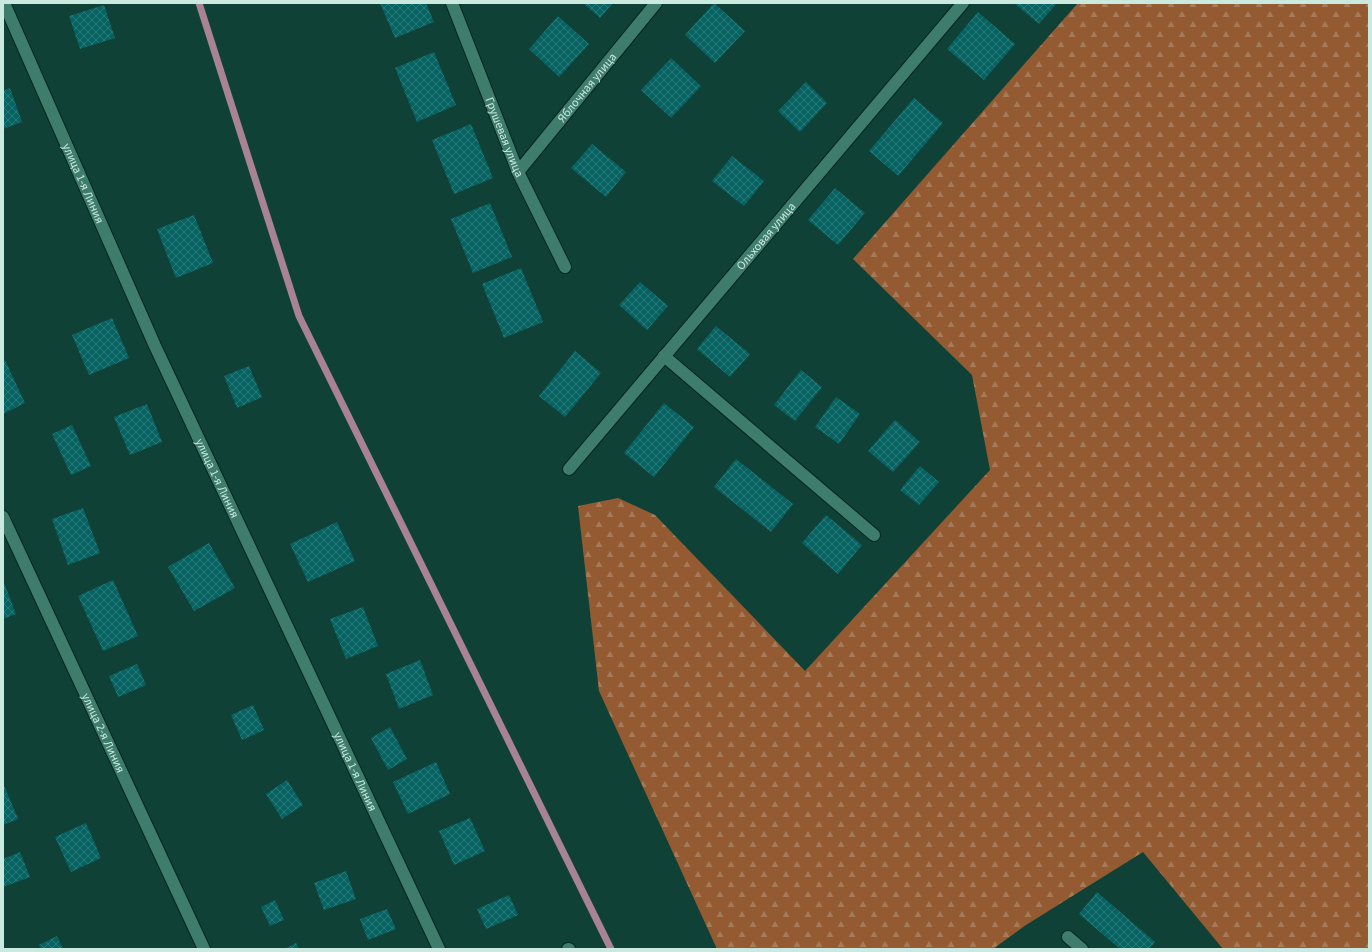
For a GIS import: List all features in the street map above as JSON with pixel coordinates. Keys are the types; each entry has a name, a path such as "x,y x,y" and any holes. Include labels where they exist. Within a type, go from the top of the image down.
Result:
{"street":[{"name":"улица 1-я Линия","path":"4,3 159,353 439,949"},
{"name":"Грушевая улица","path":"452,3 518,172 565,267"},
{"name":"Яблочная улица","path":"518,172 656,3"},
{"name":"Ольховая улица","path":"569,469 962,3"},
{"path":"664,356 874,535"},
{"name":"улица 2-я Линия","path":"3,517 204,949"},
{"path":"1068,937 1082,949"}],"green space":[{"path":"1078,3 1369,3 1369,949 1223,949 1143,852 1026,925 993,949 717,949 599,691 578,506 618,498 655,515 805,671 990,470 972,375 853,259"}],"building":[{"path":"380,3 426,3 434,22 395,38"},
{"path":"583,3 613,3 600,18"},
{"path":"714,3 745,31 715,63 685,35"},
{"path":"1014,3 1057,3 1039,24"},
{"path":"104,5 115,38 80,49 69,16"},
{"path":"978,12 1015,44 984,80 947,49"},
{"path":"558,16 589,44 559,77 529,49"},
{"path":"434,52 456,105 417,122 395,68"},
{"path":"671,58 701,86 671,118 641,90"},
{"path":"806,82 827,103 800,132 778,111"},
{"path":"10,88 22,122 3,129 3,91"},
{"path":"914,98 943,123 898,176 869,151"},
{"path":"471,124 493,178 454,194 432,140"},
{"path":"592,144 626,172 606,197 571,168"},
{"path":"732,156 764,181 744,206 712,181"},
{"path":"835,188 865,213 838,245 808,220"},
{"path":"490,203 512,257 473,273 451,219"},
{"path":"194,215 213,263 176,278 157,229"},
{"path":"521,268 543,322 504,338 482,284"},
{"path":"640,282 668,306 647,330 619,305"},
{"path":"112,318 129,358 89,375 72,335"},
{"path":"716,326 750,354 730,377 697,349"},
{"path":"575,351 601,373 565,417 539,396"},
{"path":"5,360 25,403 3,414 3,361"},
{"path":"249,366 262,397 237,408 224,376"},
{"path":"801,370 822,387 795,421 774,405"},
{"path":"836,397 860,414 839,444 815,427"},
{"path":"664,403 694,427 654,477 624,453"},
{"path":"147,404 162,442 130,455 114,417"},
{"path":"895,420 920,442 893,472 868,451"},
{"path":"72,425 91,466 71,475 52,434"},
{"path":"736,459 793,504 771,532 714,487"},
{"path":"920,466 939,482 919,505 900,490"},
{"path":"83,508 100,553 68,565 52,519"},
{"path":"826,515 862,545 838,574 802,543"},
{"path":"337,522 355,561 308,582 290,544"},
{"path":"209,543 235,588 194,611 168,567"},
{"path":"3,580 16,614 3,619"},
{"path":"113,580 138,636 103,651 78,596"},
{"path":"363,607 378,646 346,659 330,619"},
{"path":"420,660 433,695 399,709 386,674"},
{"path":"137,664 146,685 118,697 109,676"},
{"path":"253,705 264,730 242,740 231,715"},
{"path":"390,727 407,759 388,770 371,738"},
{"path":"436,762 450,794 408,814 393,782"},
{"path":"287,780 303,805 282,819 266,794"},
{"path":"3,783 18,819 3,825"},
{"path":"470,818 485,851 454,865 439,831"},
{"path":"86,823 101,858 71,872 55,837"},
{"path":"20,852 30,877 3,887 3,859"},
{"path":"346,871 356,899 324,910 314,883"},
{"path":"1097,892 1155,942 1149,949 1120,949 1079,914"},
{"path":"509,895 518,915 486,929 477,909"},
{"path":"275,900 284,920 270,926 261,907"},
{"path":"387,909 396,929 368,940 360,919"},
{"path":"57,936 63,949 41,949 39,945"},
{"path":"296,943 299,949 284,949"}],"waterway":[{"path":"199,3 299,316 611,949"}]}
